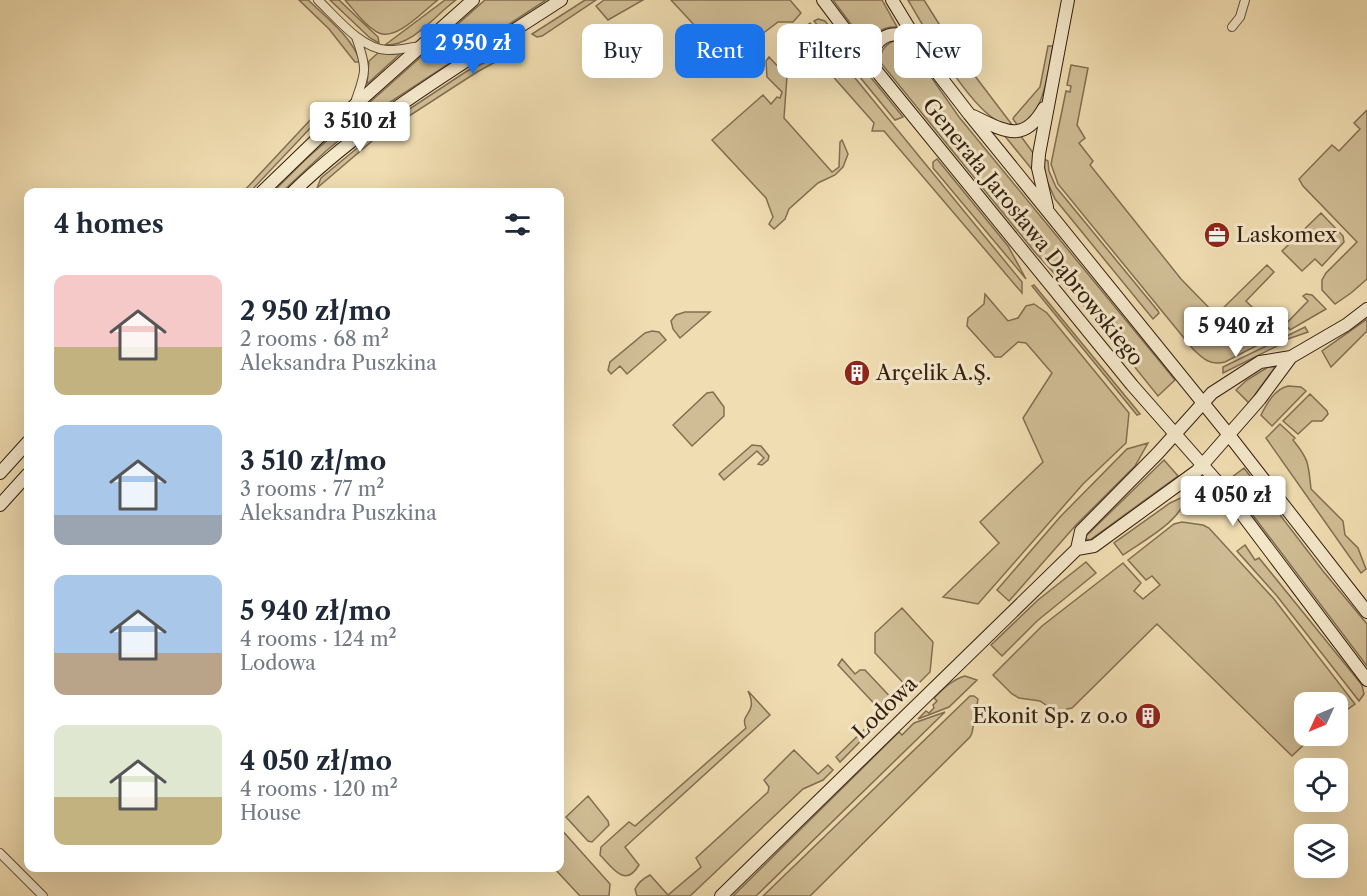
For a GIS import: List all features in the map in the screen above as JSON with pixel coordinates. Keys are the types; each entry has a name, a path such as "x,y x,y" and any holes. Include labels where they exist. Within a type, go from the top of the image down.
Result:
{"main road":[{"path":"266,188 473,0"},
{"path":"297,188 378,119 561,0"},
{"name":"Generała Jarosława Dąbrowskiego","path":"892,0 906,24"},
{"path":"1048,211 1038,168 1049,96 1068,0"},
{"name":"Generała Jarosława Dąbrowskiego","path":"823,2 840,24"},
{"name":"Generała Jarosława Dąbrowskiego","path":"882,78 1132,385 1203,466 1367,680"},
{"name":"Generała Jarosława Dąbrowskiego","path":"943,78 969,114 1203,402 1367,612"},
{"path":"969,114 1001,130 1017,132 1028,128 1037,120 1049,96"},
{"name":"Lodowa","path":"722,896 1077,549 1081,531 1218,388 1260,362 1291,357 1339,329 1367,309"},
{"name":"Lodowa","path":"1077,549 1094,546 1203,466 1260,399 1291,357"},
{"path":"0,472 24,446"},
{"path":"1,500 24,478"}],"street":[{"path":"318,0 356,37 378,48 388,50 421,46"},
{"path":"1232,27 1240,17 1245,0"},
{"path":"354,106 365,70 365,62 356,37"},
{"path":"0,852 43,896"}],"shaded area":[{"path":"299,0 308,0 338,28 360,62 355,62 329,29"},
{"path":"330,0 339,0 378,37 379,43 370,38"},
{"path":"345,0 438,0 402,29 386,34 369,27"},
{"path":"445,0 456,0 414,35 395,44 385,45"},
{"path":"485,0 546,0 366,118 360,111"},
{"path":"585,0 596,0 542,36 537,37 532,34"},
{"path":"604,0 643,0 608,20 596,6"},
{"path":"671,0 790,0 801,13 793,22 778,22 765,32 765,24 693,24"},
{"path":"833,0 882,0 895,24 894,27 882,30 882,24 851,24"},
{"path":"908,0 924,0 939,24 922,24"},
{"path":"818,19 827,24 816,24 814,21"},
{"path":"894,41 894,78 932,78 959,117 1175,380 1158,396 1101,325 1034,251 882,64 882,53"},
{"path":"1048,46 1053,46 1047,80 1040,102 1027,120 1018,126 1013,119 1040,87"},
{"path":"378,53 401,53 367,84 369,61"},
{"path":"496,57 499,60 383,133 376,131 467,71"},
{"path":"769,57 777,65 777,78 787,78 784,118 832,172 839,167 842,140 848,154 843,167 835,175 818,183 789,209 785,219 774,229 769,224 773,217 766,198 712,140 763,95 771,104 777,97 780,98 782,92 767,77 766,61"},
{"path":"1071,65 1088,68 1077,125 1085,138 1079,143 1093,161 1090,165 1181,279 1216,315 1267,265 1274,272 1246,301 1277,335 1225,362 1216,363 1204,359 1193,349 1058,184 1051,164 1066,91 1070,92 1071,86 1067,85"},
{"path":"834,78 855,78 1022,282 1022,293 884,131 872,131 874,123"},
{"path":"861,78 871,78 903,117 895,120"},
{"path":"957,78 977,78 1013,126 998,121 984,111"},
{"path":"1367,110 1367,279 1335,304 1322,290 1322,280 1326,273 1357,242 1299,179 1332,145 1339,151 1360,129 1354,123"},
{"path":"357,114 362,121 286,188 277,188"},
{"path":"312,118 316,122 254,188 247,188"},
{"path":"373,135 372,141 317,188 321,178"},
{"path":"1004,135 1020,135 1034,154 1034,172"},
{"path":"937,159 1008,246 1026,279 933,168 933,162"},
{"path":"1044,159 1048,161 1049,171 1056,187 1158,311 1159,313 1153,319 1055,199 1045,176"},
{"path":"1321,213 1343,236 1344,242 1322,266 1315,259 1302,271 1282,251"},
{"path":"1034,285 1140,414 1137,415 1032,286"},
{"path":"985,294 1008,321 1018,318 1026,306 1034,304 1047,313 1129,413 1126,443 1083,484 978,604 943,597 999,543 980,522 1043,462 1023,418 1052,373 1026,343 1018,342 1001,357 995,357 967,326 968,318 984,304"},
{"path":"1312,295 1326,309 1290,330 1289,328 1281,332 1280,330 1308,301 1303,296"},
{"path":"685,312 710,312 680,338 673,329 671,321 676,315"},
{"path":"1367,319 1367,331 1331,367 1322,351"},
{"path":"1305,327 1308,332 1279,342 1279,345 1223,373 1223,367"},
{"path":"659,332 666,340 627,374 620,366 611,374 608,370 610,362 645,333"},
{"path":"1268,367 1275,367 1249,403 1236,390"},
{"path":"1288,386 1301,387 1306,391 1272,426 1261,415 1275,393"},
{"path":"713,392 724,407 724,416 692,446 673,425 707,393"},
{"path":"1310,394 1328,414 1322,421 1312,421 1298,434 1283,421"},
{"path":"1280,424 1295,438 1293,440 1303,453 1311,489 1343,521 1345,535 1358,548 1366,569 1361,573 1266,438"},
{"path":"1148,443 1135,466 1076,525 1009,601 997,590 1060,517 1127,449"},
{"path":"752,445 761,446 769,456 768,460 762,465 758,464 764,458 757,451 724,480 719,474"},
{"path":"1164,460 1178,476 1090,540 1086,539 1086,536"},
{"path":"1244,468 1367,624 1367,666 1227,481"},
{"path":"1187,495 1183,505 1170,522 1123,555 1114,543 1170,503"},
{"path":"1182,522 1209,528 1274,599 1346,692 1294,692 1294,746 1302,746 1292,756 1157,624 1072,708 1067,709 1061,715 1040,701 1019,698 1012,694 993,675 1042,626 1123,563 1141,583 1134,591 1143,599 1160,585 1152,576 1146,580 1128,560 1174,524"},
{"path":"1245,545 1255,560 1259,558 1362,685 1364,694 1359,701 1277,596 1237,551"},
{"path":"1086,562 1096,573 1037,621 1002,656 991,645 1038,600"},
{"path":"902,608 933,642 930,672 911,691 875,653 875,633"},
{"path":"842,659 855,674 860,670 865,670 897,704 840,762 836,757 882,712 838,665"},
{"path":"965,676 977,680 949,707 918,719 926,711 929,713 934,708 933,705 937,701 934,698 941,691 952,682"},
{"path":"748,691 770,715 625,847 639,865 634,872 624,876 614,870 600,855 601,847 629,822 635,826 746,728 745,719 751,705"},
{"path":"1348,695 1355,704 1348,709"},
{"path":"970,696 978,699 970,737 810,896 763,896"},
{"path":"945,712 756,896 733,896 899,732 902,735 914,723"},
{"path":"794,750 818,774 828,765 833,770 823,780 803,789 690,896 637,896 636,887 650,875 668,895 701,867 696,858 768,792 769,787 764,780"},
{"path":"588,796 609,825 592,842 588,841 566,817"},
{"path":"564,832 610,884 609,896 580,896 558,872 564,872"}],"place":[{"name":"Laskomex","path":"1217,235"},
{"name":"Arçelik A.Ş.","path":"857,373"},
{"name":"Ekonit Sp. z o.o","path":"1148,716"}]}
